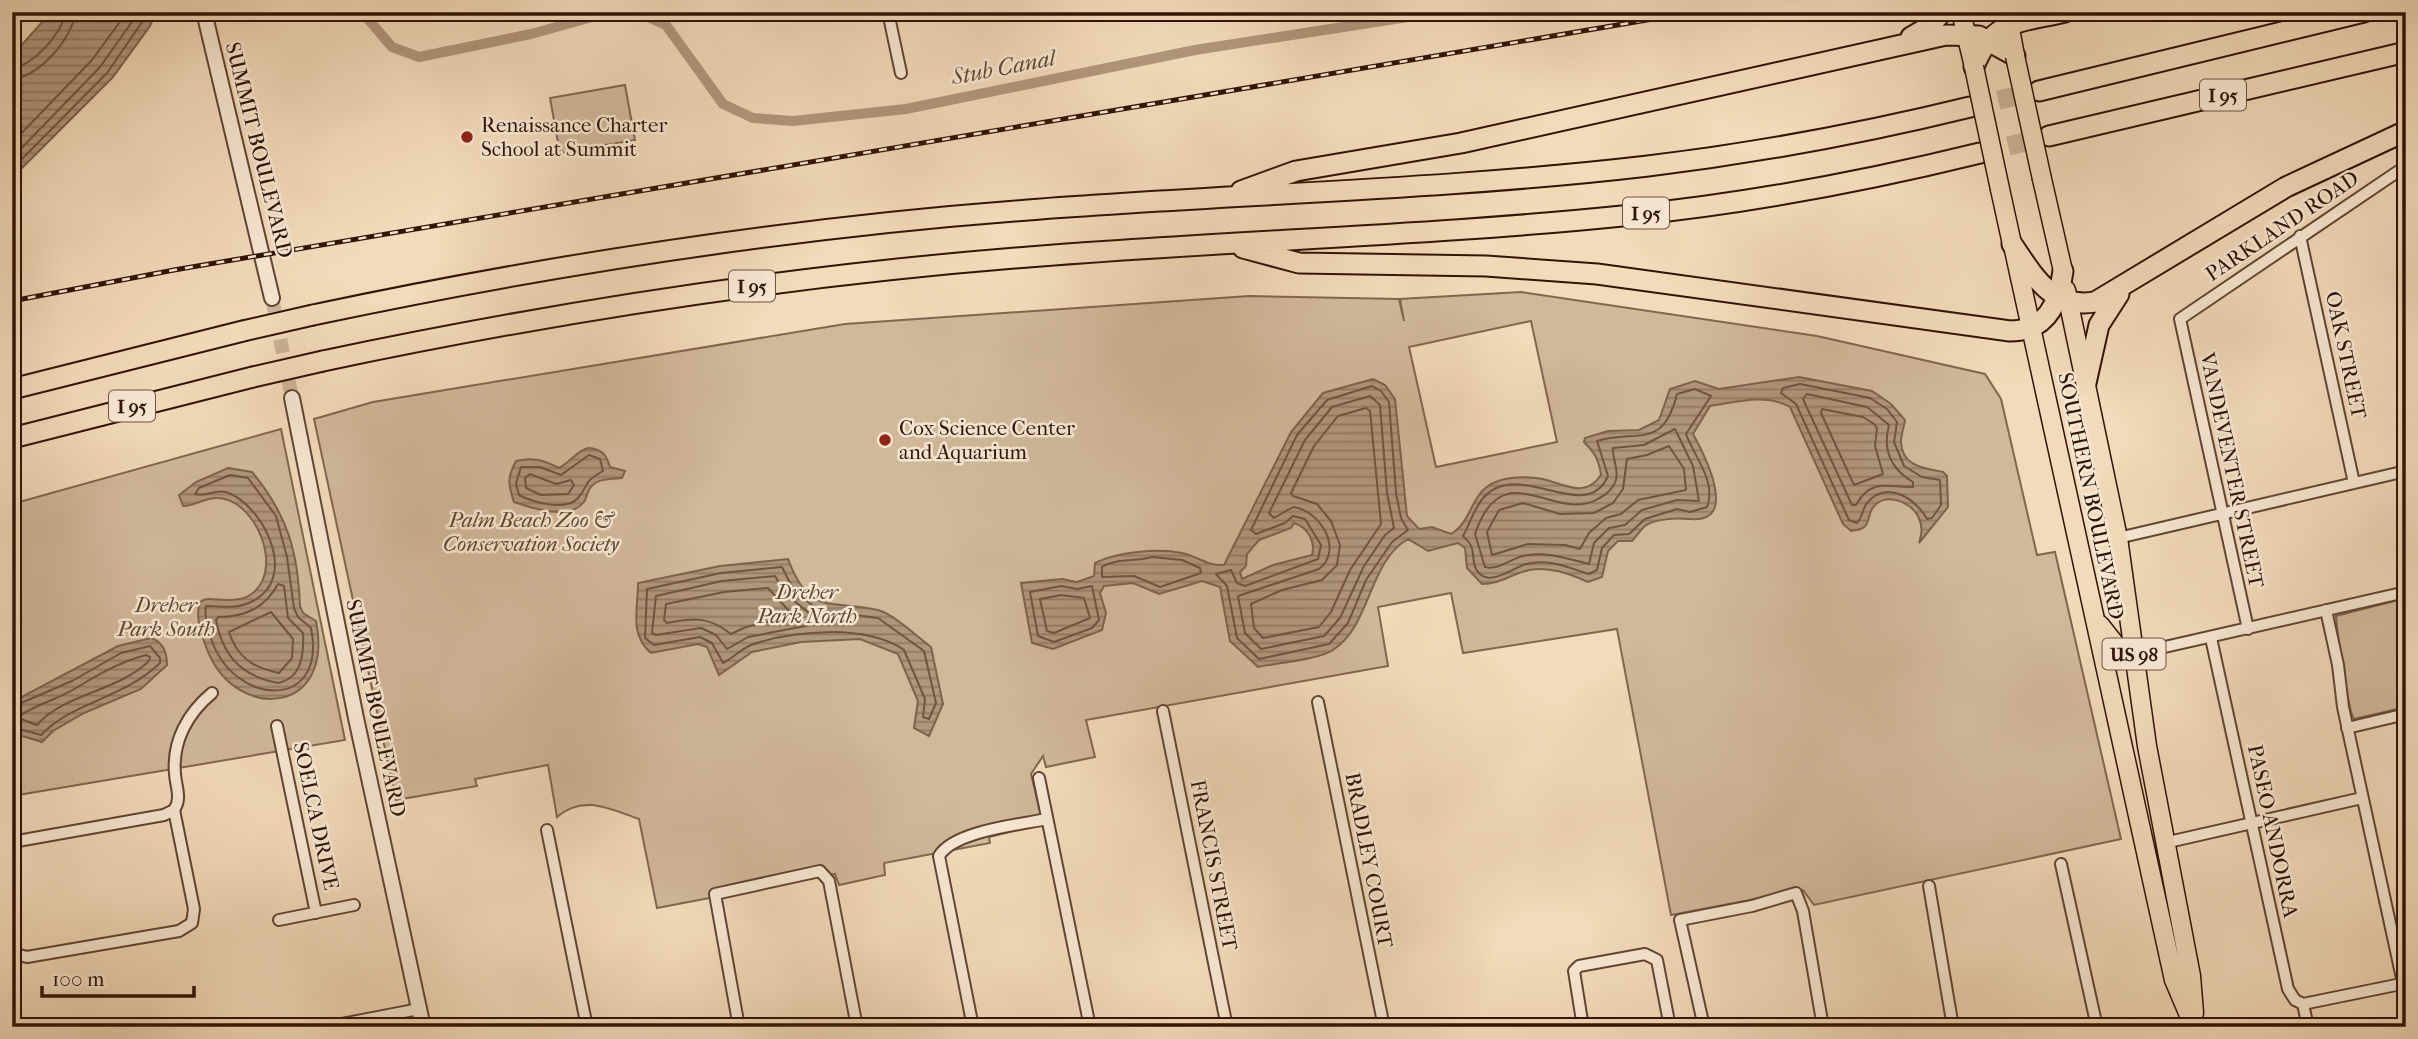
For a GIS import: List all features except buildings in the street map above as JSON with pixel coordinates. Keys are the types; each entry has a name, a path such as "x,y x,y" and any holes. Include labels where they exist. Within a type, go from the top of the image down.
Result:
{"highway":[{"path":"1895,47 1930,26 1942,12"},
{"path":"1974,66 1987,39 2008,19 2065,12"},
{"name":"I 95","path":"2039,91 2360,13"},
{"path":"1224,198 1296,172 1461,143 1895,47 1966,34 1987,39 2015,56"},
{"name":"I 95","path":"2049,136 2406,52"},
{"name":"I 95","path":"12,389 313,315 529,273 738,241 985,214 1645,166 1792,145 1970,107"},
{"path":"2012,244 2045,291 2063,301 2095,302 2124,287 2286,187 2406,131"},
{"name":"I 95","path":"12,438 323,361 564,314 748,286 1010,258 1531,224 1660,212 1819,187 1980,153"},
{"path":"1229,244 1299,263 1560,270 2005,331 2033,328 2063,301 2063,271"},
{"path":"2086,383 2099,326 2124,287"}],"main road":[{"name":"SOUTHERN BOULEVARD","path":"1961,12 2033,328 2092,613 2174,980 2195,1027"},
{"path":"2008,19 2063,271"},
{"name":"SOUTHERN BOULEVARD","path":"2063,301 2086,383 2118,538 2142,711 2164,843 2191,976 2195,1027"},
{"path":"2092,613 2106,636 2119,649 2134,654"},
{"path":"2104,661 2117,660 2125,667 2131,698 2142,711"},
{"path":"2134,792 2164,843"}],"street":[{"name":"SUMMIT BOULEVARD","path":"204,12 272,298"},
{"path":"888,12 901,73"},
{"name":"PARKLAND ROAD","path":"2180,318 2406,166"},
{"name":"OAK STREET","path":"2300,236 2354,483"},
{"name":"VANDEVENTER STREET","path":"2180,318 2248,629"},
{"name":"SUMMIT BOULEVARD","path":"292,398 360,736 419,1009 420,1026"},
{"path":"2118,538 2406,471"},
{"path":"2134,654 2406,592"},
{"path":"2303,1004 2404,983 2347,728 2326,610"},
{"name":"PASEO ANDORRA","path":"2211,638 2288,989 2295,1000 2303,1004 2308,1027"},
{"path":"13,953 27,957 179,931 192,923 195,916 174,810 179,797 175,774 178,739 192,713 212,693"},
{"name":"BRADLEY COURT","path":"1318,702 1384,1027"},
{"name":"FRANCIS STREET","path":"1163,711 1227,1027"},
{"path":"2347,728 2406,714"},
{"name":"SOELCA DRIVE","path":"277,726 317,913"},
{"path":"1039,778 1090,1027"},
{"path":"2164,843 2362,798"},
{"path":"12,842 164,816 174,810"},
{"path":"973,1027 939,856 957,840 1047,819"},
{"path":"547,830 587,1027"},
{"path":"2061,863 2097,1027"},
{"path":"739,1027 714,901 719,892 820,871 824,873 857,1027"},
{"path":"1929,886 1953,1027"},
{"path":"1704,1027 1680,920 1752,906 1796,893 1803,911 1823,1027"},
{"path":"279,920 354,905"},
{"path":"1583,1027 1573,978 1579,966 1645,954 1657,960 1670,1027"},
{"path":"326,1027 419,1009"},
{"path":"349,1023 370,1026"}],"green space":[{"path":"625,85 635,140 560,153 550,98"},
{"name":"Dreher Park North","path":"1521,292 1817,336 1985,374 2001,399 2037,555 2055,552 2121,839 1814,905 1803,890 1671,915 1617,629 1463,653 1451,593 1378,607 1388,666 1086,720 1095,757 1046,767 1043,756 1031,774 1043,824 989,837 990,843 884,863 885,875 839,885 835,874 657,908 639,819 607,808 587,805 567,810 557,817 548,765 475,779 477,786 396,800 314,419 373,402 845,324 1249,296 1399,299 1404,321 1400,299","holes":["1531,321 1557,442 1436,467 1409,347"]},
{"name":"Dreher Park South","path":"281,429 345,740 12,796 12,504"},
{"path":"2406,598 2406,707 2354,719 2346,687 2336,616"}],"water":[{"path":"51,12 156,12 150,26 113,77 12,178 12,56"},
{"path":"1799,377 1872,391 1891,404 1905,420 1901,442 1905,457 1916,465 1943,472 1947,476 1948,507 1919,543 1922,530 1918,516 1909,506 1896,500 1883,500 1877,504 1872,509 1865,527 1851,531 1843,524 1790,407 1771,400 1740,401 1710,406 1693,434 1715,486 1716,500 1713,511 1705,518 1667,519 1646,525 1632,541 1618,541 1608,551 1602,577 1588,582 1560,572 1537,569 1482,584 1467,568 1465,548 1458,543 1428,551 1408,539 1395,549 1385,563 1355,626 1345,639 1333,650 1317,656 1258,667 1230,641 1220,587 1202,581 1159,594 1133,583 1104,586 1100,593 1106,613 1102,630 1053,649 1032,643 1021,583 1062,579 1077,582 1094,576 1095,563 1137,552 1182,553 1212,564 1224,565 1291,432 1323,393 1373,379 1385,385 1395,399 1407,516 1419,529 1432,527 1451,534 1465,520 1478,496 1493,483 1524,477 1543,479 1574,488 1588,486 1601,475 1598,461 1584,442 1585,438 1608,431 1639,430 1659,420 1670,389 1695,381 1719,389","holes":["1294,523 1299,525 1311,540 1312,555 1273,565 1242,579 1240,572 1246,566 1247,554 1259,540 1291,528"]},
{"path":"588,448 603,453 610,467 625,471 622,478 597,482 589,490 584,502 569,511 550,511 514,502 509,481 516,461 538,460 559,468"},
{"path":"228,468 252,472 274,503 293,551 300,606 303,613 316,621 318,652 312,675 298,690 281,698 261,698 241,691 223,676 209,654 200,629 198,608 203,600 244,598 260,585 265,573 264,545 251,518 241,508 218,498 183,506 179,495 196,482"},
{"path":"788,559 804,590 813,598 823,602 878,610 898,621 931,647 943,704 929,736 914,728 918,701 898,654 860,639 801,642 752,652 719,675 707,647 698,644 651,653 644,646 636,621 638,583 720,566"},
{"path":"151,638 164,648 167,665 141,689 84,713 53,731 42,742 12,733 12,702 118,646"}],"waterway":[{"name":"Stub Canal","path":"362,12 392,47 419,57 531,34 610,12"},
{"name":"Stub Canal","path":"617,12 641,14 666,25 723,104 753,118 793,121 906,109 1195,50 1440,12"}],"tunnel":[{"path":"1970,107 2038,91"},
{"path":"1980,153 2049,136"},
{"path":"272,298 292,398"}],"railway":[{"path":"12,301 174,270 1694,12"}],"place":[{"name":"Renaissance Charter School at Summit","path":"467,137"},
{"name":"Cox Science Center and Aquarium","path":"885,440"}],"park label":[{"name":"Palm Beach Zoo & Conservation Society","path":"531,532"}]}
